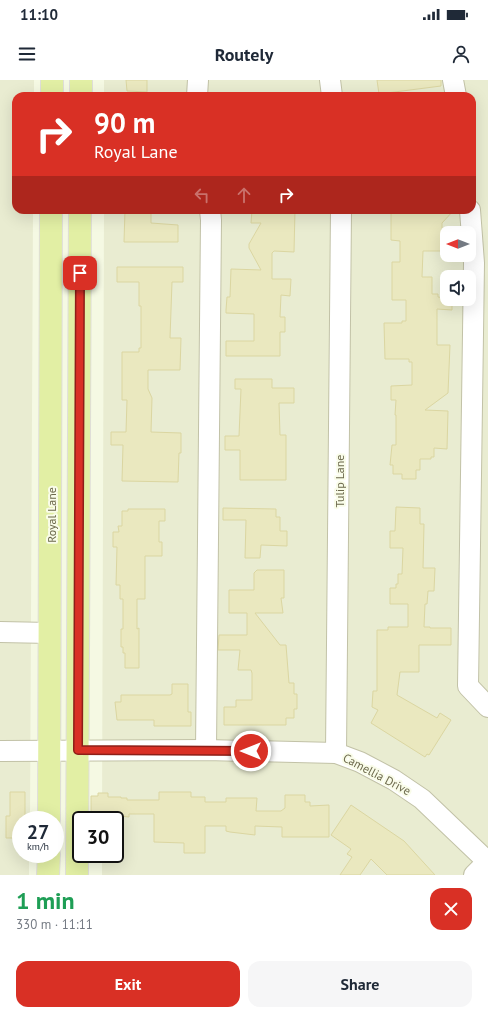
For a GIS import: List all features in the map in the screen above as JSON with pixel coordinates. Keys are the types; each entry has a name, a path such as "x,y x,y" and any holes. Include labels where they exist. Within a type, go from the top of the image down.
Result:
{"main road":[{"path":"52,80 52,92"},
{"path":"81,80 81,92"},
{"name":"Royal Lane","path":"49,811 51,214"},
{"path":"77,875 80,214"},
{"path":"51,335 80,336"},
{"path":"48,875 49,863"}],"street":[{"path":"197,92 198,80"},
{"path":"330,80 332,92"},
{"path":"453,80 455,92"},
{"path":"206,750 210,214"},
{"name":"Tulip Lane","path":"336,753 341,214"},
{"path":"470,214 474,263 468,686 488,707"},
{"path":"0,632 50,633"},
{"name":"Camellia Drive","path":"0,751 206,750 336,753 360,762 394,780 422,799 488,862"},
{"path":"474,875 488,862"}],"shaded area":[{"path":"0,80 34,80 34,92 12,92 12,214 33,214 30,811 12,811 12,863 29,863 29,875 0,875"},
{"path":"104,80 488,80 488,875 102,875 102,863 124,863 124,811 102,811 104,214 476,214 476,92 104,92"}],"building":[{"path":"126,80 147,80 147,92 127,91"},
{"path":"377,80 441,80 441,86 394,92 379,92"},
{"path":"125,214 151,214 151,223 178,225 178,242 124,242"},
{"path":"252,214 295,214 294,252 274,251 272,253 272,279 291,279 290,296 281,295 280,317 285,317 285,332 280,332 280,356 226,356 226,341 254,341 254,314 226,313 227,297 230,297 231,269 261,270 249,248 249,244 261,223 251,223"},
{"path":"391,214 450,214 442,223 442,226 440,226 440,251 423,251 422,277 432,277 432,294 438,294 438,297 440,297 440,306 452,306 452,310 437,309 437,345 450,345 448,393 425,410 448,411 447,449 434,448 434,457 431,457 431,459 420,459 420,470 416,470 416,479 402,479 402,474 393,474 393,465 390,465 392,445 396,445 396,400 391,400 391,386 412,385 412,362 409,362 409,359 385,359 384,323 402,323 402,321 406,321 406,300 392,300 392,262 400,262 400,241 391,240"},
{"path":"117,267 183,267 183,282 172,282 170,338 181,338 180,370 148,370 148,389 152,398 151,432 181,433 181,453 179,453 178,482 122,481 123,445 111,445 111,432 126,432 127,400 122,400 122,352 139,352 139,348 141,348 141,306 139,306 139,282 117,282"},
{"path":"235,379 272,379 272,388 294,388 294,403 279,403 280,435 286,435 286,480 240,480 240,450 225,450 225,436 239,436 241,389 235,389"},
{"path":"396,507 420,508 420,524 424,524 423,568 435,568 434,591 428,591 427,604 425,604 424,627 451,628 451,645 419,645 419,672 400,672 397,695 437,718 440,713 451,720 429,755 427,754 425,757 371,723 378,710 372,707 373,691 377,691 377,630 388,630 388,627 408,627 408,604 390,604 390,588 396,588 396,584 398,584 398,574 402,574 403,548 390,548 390,531 395,531"},
{"path":"223,508 276,509 276,517 280,517 280,531 287,531 287,546 261,545 260,558 245,558 246,520 223,520"},
{"path":"128,509 165,509 165,521 159,521 159,542 162,542 162,556 145,556 145,599 137,599 139,668 125,668 125,653 123,653 123,647 121,647 121,629 123,629 123,599 120,599 120,585 116,585 117,547 113,547 113,532 119,532 118,526 122,526 122,511 128,511"},
{"path":"257,570 284,570 284,598 281,598 283,613 255,613 280,645 286,645 289,683 294,683 294,694 297,694 297,709 294,709 294,718 286,718 286,725 224,725 224,707 236,707 236,700 252,700 252,673 251,670 238,670 240,650 218,650 219,635 247,635 247,613 229,613 229,590 254,590 254,573"},
{"path":"172,684 188,684 188,712 191,712 191,726 154,726 154,720 117,720 115,702 121,702 121,695 170,695 172,694"},
{"path":"10,792 25,792 25,811 12,811 12,838 6,838 6,816 10,816"},
{"path":"159,792 191,792 191,797 205,797 205,802 226,802 226,798 257,798 256,811 281,811 285,808 285,795 305,795 305,802 310,802 310,806 329,805 329,837 282,837 282,827 255,826 255,835 226,831 226,826 205,826 205,853 184,853 184,843 154,842 154,814 129,814 129,817 124,816 124,811 91,811 91,796 98,796 98,793 108,793 108,797 121,797 127,798 127,800 159,800"},
{"path":"351,805 404,841 435,875 387,875 371,859 360,875 340,875 352,857 347,854 351,849 331,835"}],"route":[{"path":"80,273 78,750 251,751"}]}
